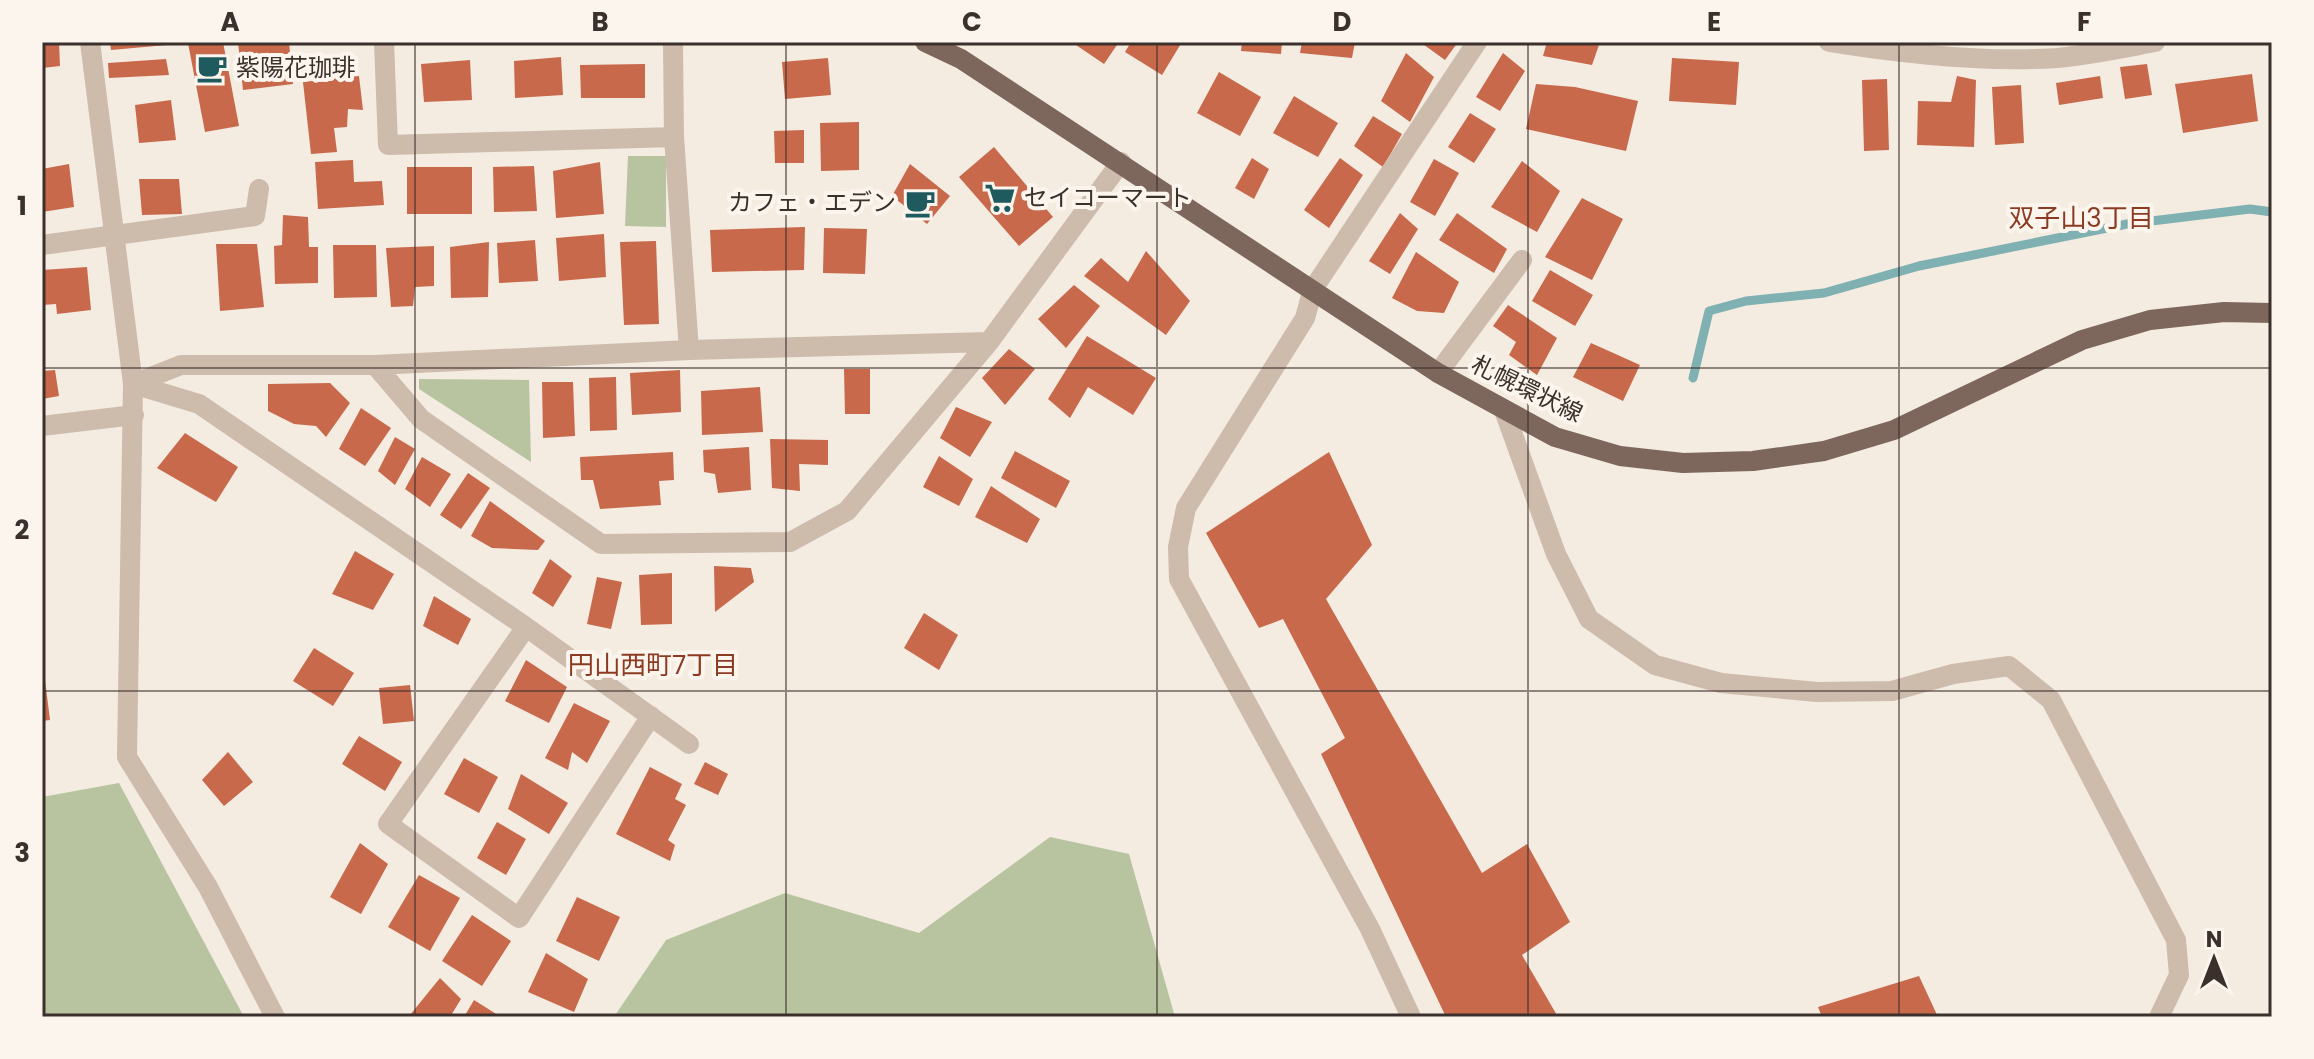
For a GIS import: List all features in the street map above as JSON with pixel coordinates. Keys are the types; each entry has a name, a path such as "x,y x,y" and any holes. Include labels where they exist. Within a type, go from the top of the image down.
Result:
{"main road":[{"name":"札幌環状線","path":"925,42 961,59 1438,373 1505,413 1555,437 1620,456 1683,463 1753,461 1824,451 1894,430 2082,340 2150,320 2224,312 2272,313"}],"street":[{"path":"90,42 133,384 127,757 208,887 275,1017"},
{"path":"384,42 388,145 674,137"},
{"path":"673,42 674,137 689,350"},
{"path":"1411,1017 1370,929 1179,579 1178,547 1186,508 1305,318 1313,289 1477,42"},
{"path":"1829,42 1880,51 1994,58 2057,58 2155,42"},
{"path":"375,365 421,419 601,544 790,542 847,511 989,342 1121,162"},
{"path":"42,245 255,216 259,189"},
{"path":"1438,373 1522,260"},
{"path":"133,384 181,365 375,365 689,350 989,342"},
{"path":"133,384 199,404 526,627 689,744"},
{"path":"1505,413 1556,554 1589,619 1655,665 1721,683 1817,692 1892,691 1953,674 2009,666 2051,700 2176,940 2179,975 2159,1017"},
{"path":"42,426 134,415"},
{"path":"526,627 388,824 519,918 651,716"}],"green space":[{"path":"628,156 666,156 666,227 625,226"},
{"path":"419,379 529,380 531,462 419,389"},
{"path":"119,783 244,1017 42,1017 42,797"},
{"path":"1050,837 1129,854 1175,1017 614,1017 666,940 785,893 919,933"}],"building":[{"path":"42,42 59,42 60,66 42,68"},
{"path":"110,42 178,42 178,44 111,50"},
{"path":"223,42 239,126 205,132 188,43"},
{"path":"238,42 289,42 293,84 243,90"},
{"path":"1078,42 1119,42 1104,64 1076,45"},
{"path":"1131,42 1182,42 1162,75 1125,52"},
{"path":"1242,42 1282,42 1281,54 1241,51"},
{"path":"1302,42 1355,42 1352,58 1300,53"},
{"path":"1420,42 1458,42 1445,60"},
{"path":"1547,42 1600,42 1592,65 1543,56"},
{"path":"1406,53 1434,77 1410,122 1381,101"},
{"path":"1503,53 1525,71 1500,111 1476,97"},
{"path":"561,57 563,95 515,98 514,61"},
{"path":"828,58 831,95 785,99 782,62"},
{"path":"1672,58 1739,62 1736,105 1669,101"},
{"path":"166,59 169,75 109,78 108,63"},
{"path":"470,60 472,100 424,102 421,64"},
{"path":"645,64 645,98 581,98 580,65"},
{"path":"2147,64 2152,95 2125,99 2120,67"},
{"path":"1219,72 1261,97 1240,136 1197,113"},
{"path":"2252,74 2258,121 2183,133 2175,84"},
{"path":"359,76 363,110 348,109 347,127 334,128 337,152 311,154 303,82"},
{"path":"1957,76 1976,80 1974,147 1917,145 1918,101 1951,102"},
{"path":"2100,76 2103,98 2059,105 2056,83"},
{"path":"1887,79 1889,150 1864,151 1862,80"},
{"path":"1536,84 1575,87 1638,101 1626,151 1526,129"},
{"path":"2021,85 2024,143 1995,145 1992,87"},
{"path":"1294,96 1338,123 1318,157 1273,133"},
{"path":"171,100 176,140 139,143 135,105"},
{"path":"1470,113 1496,129 1474,163 1448,147"},
{"path":"1373,116 1402,134 1383,167 1354,146"},
{"path":"859,122 859,170 821,171 820,123"},
{"path":"804,130 804,163 775,163 774,131"},
{"path":"994,147 1053,217 1019,246 959,177"},
{"path":"1252,158 1269,169 1254,199 1235,188"},
{"path":"1340,158 1363,175 1329,228 1304,210"},
{"path":"1434,159 1459,173 1435,216 1410,202"},
{"path":"353,160 354,182 382,181 384,205 318,209 315,162"},
{"path":"1522,161 1560,191 1537,232 1491,207"},
{"path":"600,162 604,214 556,218 553,171"},
{"path":"69,164 74,207 42,212 42,169"},
{"path":"910,164 950,196 927,224 892,196"},
{"path":"534,166 537,211 494,212 493,167"},
{"path":"407,167 472,167 472,214 407,214"},
{"path":"139,179 179,179 182,214 142,215"},
{"path":"1582,198 1623,219 1592,280 1545,257"},
{"path":"1400,213 1418,229 1390,274 1369,261"},
{"path":"1457,213 1507,249 1494,273 1439,240"},
{"path":"283,215 308,217 309,247 318,247 318,283 275,284 274,246 282,245"},
{"path":"805,227 804,270 712,272 710,230"},
{"path":"824,228 867,229 865,274 823,273"},
{"path":"604,234 606,277 559,281 556,238"},
{"path":"535,240 538,281 499,283 497,243"},
{"path":"656,241 659,324 624,325 620,242"},
{"path":"489,242 488,297 451,298 450,247"},
{"path":"216,244 257,244 264,307 220,311"},
{"path":"333,245 376,245 377,297 334,298"},
{"path":"434,246 434,286 415,287 413,306 391,307 386,248"},
{"path":"1146,251 1190,301 1166,335 1084,276 1101,258 1128,282"},
{"path":"1416,252 1459,282 1444,313 1417,311 1392,298"},
{"path":"87,267 91,310 57,314 56,304 42,305 42,270"},
{"path":"1550,270 1593,295 1575,326 1532,301"},
{"path":"1074,285 1100,306 1066,348 1038,319"},
{"path":"1508,305 1557,338 1537,375 1509,355 1516,342 1493,326"},
{"path":"1087,336 1156,378 1133,415 1088,387 1070,418 1048,399"},
{"path":"1591,343 1640,365 1623,401 1573,377"},
{"path":"1009,349 1035,369 1005,405 982,378"},
{"path":"844,369 870,369 870,414 845,414"},
{"path":"55,370 59,396 42,399 42,371"},
{"path":"680,370 681,412 632,415 630,373"},
{"path":"616,377 617,430 590,431 589,378"},
{"path":"542,382 573,382 575,436 543,438"},
{"path":"330,383 350,403 326,437 316,426 294,424 268,411 268,384"},
{"path":"760,387 763,432 702,435 701,391"},
{"path":"956,407 992,422 970,457 940,438"},
{"path":"361,408 391,428 365,466 339,449"},
{"path":"185,433 238,467 216,502 157,468"},
{"path":"395,437 415,449 395,485 378,471"},
{"path":"770,439 828,440 828,465 799,464 800,491 772,488"},
{"path":"749,447 751,490 718,493 715,474 704,472 703,450"},
{"path":"1015,451 1070,481 1056,508 1001,478"},
{"path":"673,452 674,480 659,481 661,505 600,509 593,480 581,480 580,457"},
{"path":"1329,452 1372,545 1326,599 1482,873 1527,844 1570,922 1522,955 1558,1017 1446,1017 1321,754 1345,738 1283,619 1259,628 1206,533"},
{"path":"939,456 973,479 959,506 923,487"},
{"path":"422,457 451,474 430,507 405,489"},
{"path":"468,473 490,488 461,529 440,515"},
{"path":"991,486 1040,519 1027,543 975,517"},
{"path":"490,501 545,541 538,550 492,548 471,536"},
{"path":"355,551 394,574 373,610 332,594"},
{"path":"550,559 572,576 553,607 532,593"},
{"path":"714,566 751,568 754,582 715,612"},
{"path":"672,573 672,624 641,625 639,575"},
{"path":"597,577 622,582 611,629 587,624"},
{"path":"434,596 471,619 458,645 423,626"},
{"path":"924,613 958,635 939,670 904,648"},
{"path":"314,648 354,673 333,706 293,681"},
{"path":"526,660 567,687 549,723 505,701"},
{"path":"42,673 50,720 42,721"},
{"path":"410,685 414,721 383,724 379,688"},
{"path":"574,703 610,721 587,763 572,752 568,770 545,758"},
{"path":"359,736 402,762 385,791 342,764"},
{"path":"228,752 253,782 224,806 202,780"},
{"path":"464,758 498,777 479,813 444,794"},
{"path":"705,762 728,774 718,795 694,784"},
{"path":"650,767 682,784 675,799 686,805 668,840 675,845 670,861 616,834"},
{"path":"521,774 568,803 549,834 508,809"},
{"path":"497,822 526,839 506,875 477,858"},
{"path":"360,843 388,864 361,914 330,897"},
{"path":"419,875 460,898 430,951 388,927"},
{"path":"577,897 620,917 599,961 556,941"},
{"path":"472,915 511,941 482,986 442,961"},
{"path":"546,953 588,979 574,1012 528,992"},
{"path":"1919,976 1938,1017 1822,1017 1818,1007"},
{"path":"440,978 461,999 450,1017 410,1015"},
{"path":"474,1000 501,1017 464,1017"}],"waterway":[{"path":"1693,378 1709,311 1746,301 1824,293 1919,266 2127,224 2250,209 2272,212"}],"place":[{"name":"紫陽花珈琲","path":"212,68"},
{"name":"セイコーマート","path":"1000,198"},
{"name":"カフェ・エデン","path":"920,203"}],"district":[{"name":"双子山3丁目","path":"2081,218"},
{"name":"円山西町7丁目","path":"653,665"}]}
